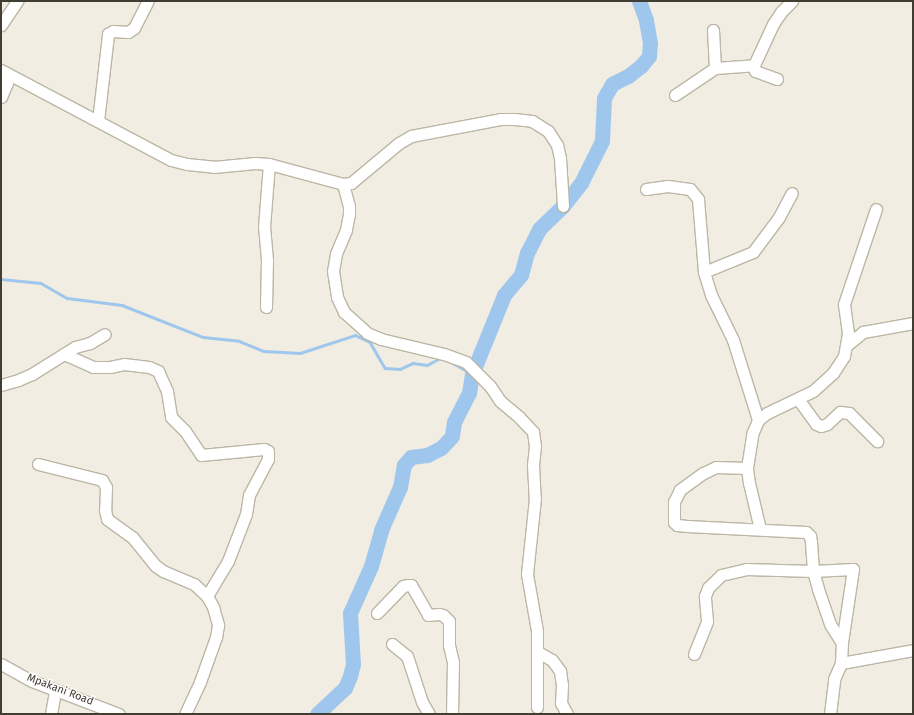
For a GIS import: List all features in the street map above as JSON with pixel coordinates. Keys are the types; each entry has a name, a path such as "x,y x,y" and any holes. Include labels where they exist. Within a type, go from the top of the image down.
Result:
{"street":[{"path":"1,25 17,1"},
{"path":"98,121 108,34 113,31 128,32 134,28 148,1"},
{"path":"776,79 755,71 754,64 772,24 792,1"},
{"path":"713,30 715,68"},
{"path":"675,95 715,68 754,64"},
{"path":"3,71 160,154 187,164 214,167 255,163 269,164 342,184 351,183 399,143 411,136 486,121 523,119 548,131 557,145 560,158 563,206"},
{"path":"1,97 7,83 7,78 3,71"},
{"path":"266,307 267,260 264,227 269,164"},
{"path":"342,184 349,206 349,214 346,230 336,254 333,271 337,297 344,312 367,333 381,339 444,354 466,362 480,375 500,401 526,423 535,438 533,465 535,498 527,574 534,610 538,652 536,707"},
{"path":"646,189 668,186 690,189 698,199 704,272 711,295 733,340 758,420"},
{"path":"704,272 753,252 779,217 792,193"},
{"path":"760,529 748,483 747,468 753,432 758,420 766,414 813,391 833,373 844,356 847,346 848,333 844,304 876,209"},
{"path":"847,346 863,332 913,323"},
{"path":"1,385 32,374 75,347 95,341 105,334"},
{"path":"64,354 94,367 110,367 124,364 149,367 158,371 167,391 171,417 185,431 201,455 264,449 268,451 268,459 249,495 246,514 228,561 207,596"},
{"path":"798,398 816,424 821,426 827,424 840,412 850,413 877,440"},
{"path":"38,464 102,480 106,487 105,510 108,519 133,538 160,568 171,575 194,584 207,596 217,617 218,625 207,664 185,714"},
{"path":"747,468 716,467 703,473 680,490 674,502 674,522 677,525 687,526 806,532 810,536 812,542 813,571 827,618 842,643"},
{"path":"694,654 707,621 705,596 711,584 721,575 746,569 813,571 853,569 842,643 841,663 834,679 830,714"},
{"path":"377,613 403,586 408,584 412,585 428,615 443,615 449,621 450,645 453,662 452,714"},
{"path":"392,644 407,656 422,702 429,714"},
{"path":"841,663 913,650"},
{"path":"538,652 552,660 560,671 562,685 561,703 567,714"},
{"name":"Mpakani Road","path":"1,664 32,681 55,691 102,706 119,714"},
{"path":"52,714 55,691"}],"waterway":[{"path":"317,714 345,688 350,676 353,664 350,613 371,566 381,530 400,487 404,465 411,457 427,455 441,448 452,436 454,422 469,393 472,374 504,295 521,275 527,253 539,229 563,206 581,183 602,141 604,98 612,84 628,76 641,66 649,56 650,43 646,20 639,1"},
{"path":"1,279 41,283 67,298 122,305 203,337 239,341 264,351 300,353 355,335 370,342 385,368 400,369 413,363 427,365 442,357"},
{"path":"453,363 470,373"}]}
